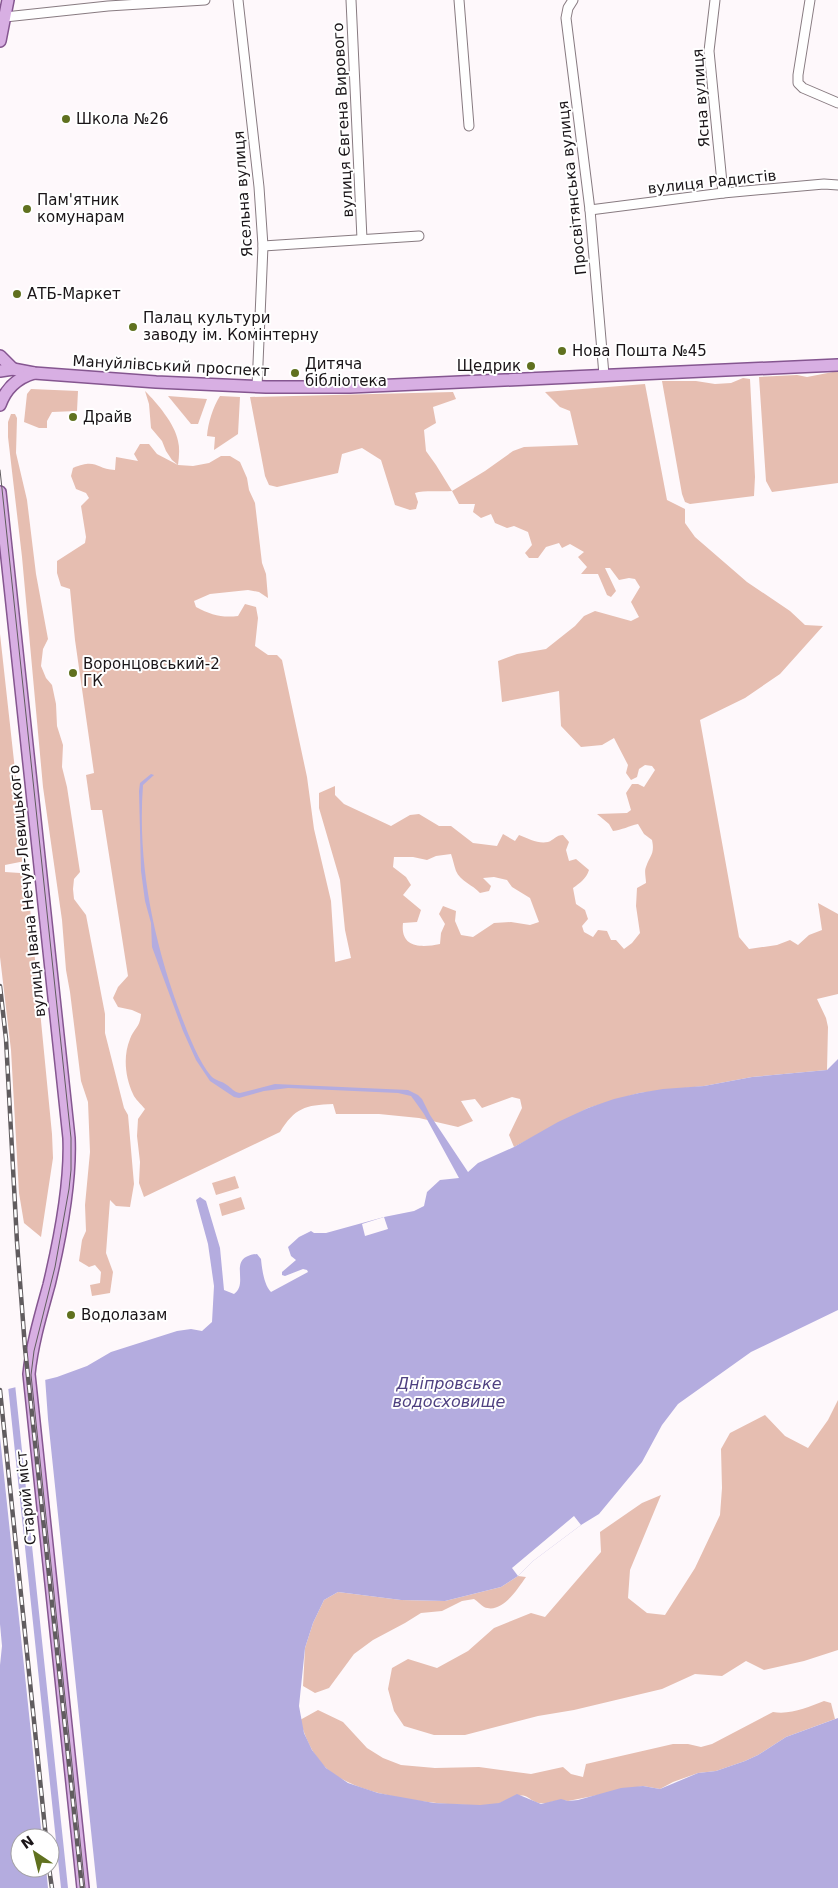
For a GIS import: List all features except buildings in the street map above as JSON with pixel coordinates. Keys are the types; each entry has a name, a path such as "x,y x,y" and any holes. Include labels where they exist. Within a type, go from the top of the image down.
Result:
{"main road":[{"path":"0,41 8,0"},
{"path":"0,356 13,369"},
{"name":"Мануйлівський проспект","path":"13,369 29,374 156,382 257,387 350,387 838,365"},
{"path":"0,371 13,369"},
{"path":"0,377 14,378 29,374"},
{"path":"0,404 14,382 29,374"},
{"name":"вулиця Івана Нечуя-Левицького","path":"0,492 66,1107"},
{"name":"Старий міст","path":"66,1107 70,1156 67,1189 53,1266 32,1353 29,1374 83,1888"}],"street":[{"path":"5,17 136,3 205,0"},
{"name":"Ясельна вулиця","path":"238,0 259,187 263,246 257,387"},
{"name":"вулиця Євгена Вирового","path":"351,0 362,239"},
{"path":"459,0 469,126"},
{"name":"Просвітянська вулиця","path":"573,0 568,8 566,18 590,210 604,375"},
{"name":"Ясна вулиця","path":"716,0 708,51 723,194"},
{"path":"810,0 798,83 803,88 838,103"},
{"name":"вулиця Радистів","path":"590,210 723,194 824,184 838,185"},
{"path":"263,246 419,236"}],"shaded area":[{"path":"838,371 838,483 772,492 766,481 759,377 797,375 807,377"},
{"path":"743,378 750,379 755,477 754,496 690,504 685,502 662,381 696,381 715,384 731,383"},
{"path":"645,384 667,500 685,509 685,523 695,537 747,582 790,611 805,625 823,626 780,674 745,698 700,720 739,937 749,949 777,945 790,940 798,945 809,935 822,930 818,903 838,914 838,994 817,999 828,1027 827,1070 752,1077 704,1086 639,1093 588,1108 514,1147 509,1135 522,1108 520,1099 512,1097 482,1108 475,1099 461,1101 473,1121 458,1127 419,1118 379,1114 336,1114 333,1104 315,1105 296,1113 280,1132 144,1197 139,1183 140,1162 137,1136 138,1119 145,1109 133,1094 128,1081 126,1066 126,1052 141,1014 118,1007 113,998 118,987 128,976 102,810 91,810 86,775 94,773 75,640 70,589 61,586 57,573 57,561 85,543 86,537 81,506 89,498 86,493 76,489 71,476 73,468 92,464 115,470 116,457 138,461 134,454 140,444 149,444 157,454 178,465 193,466 209,463 221,456 230,456 240,462 247,478 249,490 255,503 268,598 259,592 248,590 210,594 194,601 196,607 212,614 227,617 238,616 245,604 256,607 258,618 255,646 268,655 277,655 282,660 307,777 314,829 331,901 335,962 351,958 345,930 340,880 319,808 319,793 335,786 335,795 344,804 391,826 410,815 419,814 439,826 451,826 473,843 497,846 503,834 515,841 519,835 541,842 548,842 563,835 569,842 566,850 569,861 576,859 589,870 584,878 573,888 576,904 585,910 588,919 582,926 584,932 593,937 598,930 607,931 611,940 616,940 624,949 640,933 636,906 637,888 646,883 645,870 652,852 652,840 644,834 638,824 613,831 609,824 597,814 627,813 631,810 626,793 632,784 644,787 655,770 652,766 645,765 639,769 637,777 631,780 626,773 628,765 614,738 602,745 581,747 561,726 559,691 502,702 498,661 517,654 546,649 575,626 584,616 595,611 631,621 639,617 631,602 640,587 635,579 619,580 610,568 605,568 616,591 611,597 607,595 598,574 581,574 587,567 578,557 584,552 570,544 562,548 559,543 546,547 538,558 529,558 525,553 532,545 528,532 514,526 507,528 495,523 491,514 481,518 473,512 475,504 459,504 452,491 513,451 524,447 578,445 570,411 560,407 545,392","holes":["451,854 458,874 480,893 489,891 491,886 483,878 494,877 507,880 512,887 530,898 539,922 530,925 511,922 494,923 473,937 461,935 455,921 456,911 443,906 439,914 445,924 441,933 440,944 419,946 408,942 403,931 403,923 417,922 421,910 403,895 411,885 406,877 393,867 394,857 413,857 427,860 436,856"]},
{"path":"31,389 78,391 77,411 52,412 47,421 47,428 39,428 24,422 27,394"},
{"path":"145,391 160,408 176,434 179,444 178,465 172,460 162,441 151,428 149,404"},
{"path":"453,392 456,399 433,407 436,423 424,430 426,451 452,491 415,493 418,502 416,509 410,510 395,505 381,460 362,448 342,454 338,473 277,487 269,485 265,476 250,397"},
{"path":"168,396 207,399 198,424 191,424"},
{"path":"220,396 240,397 238,434 214,450 215,437 207,436 208,426"},
{"path":"11,414 15,414 17,418 16,453 27,500 36,574 48,639 43,649 41,666 46,678 52,685 56,704 57,726 63,745 62,767 67,787 80,872 74,879 74,899 86,915 105,1014 105,1033 124,1108 128,1115 134,1184 130,1207 116,1206 110,1200 106,1253 113,1272 110,1293 92,1296 90,1285 100,1283 101,1272 95,1265 89,1267 79,1261 82,1240 86,1231 85,1205 90,1152 88,1102 81,1081 66,970 62,920 43,787 22,557 8,437 8,422"},
{"path":"0,634 25,861 5,865 5,872 20,873 27,877 52,1134 53,1158 41,1237 24,1223 19,1193 11,1050 0,957"},
{"path":"235,1176 239,1188 216,1195 212,1183"},
{"path":"241,1197 245,1209 222,1216 219,1204"},
{"path":"838,1400 838,1650 804,1661 764,1670 746,1661 722,1676 695,1674 662,1689 574,1710 538,1716 465,1735 434,1735 404,1726 394,1711 388,1689 392,1668 408,1659 437,1668 468,1651 494,1628 531,1613 545,1617 601,1552 600,1532 642,1503 661,1495 630,1570 628,1598 647,1613 665,1615 695,1568 720,1515 722,1488 721,1449 730,1433 765,1415 785,1436 808,1448 828,1420"},
{"path":"518,1576 526,1577 503,1604 491,1608 484,1607 474,1599 462,1601 442,1611 421,1613 373,1640 354,1654 329,1688 315,1693 303,1686 305,1648 313,1623 324,1600 338,1592 401,1600 445,1601 501,1587"},
{"path":"824,1701 831,1703 835,1719 786,1737 745,1761 716,1771 698,1773 660,1789 643,1786 568,1801 560,1800 543,1803 522,1796 493,1805 444,1804 399,1798 356,1786 339,1777 320,1762 304,1733 300,1720 318,1710 343,1722 367,1748 383,1758 401,1765 435,1768 479,1767 531,1774 563,1767 571,1774 583,1777 586,1764 673,1744 688,1744 701,1747 712,1744 773,1712 793,1711"}],"water":[{"name":"Дніпровське водосховище","path":"151,774 154,775 143,785 142,815 145,874 156,933 172,990 202,1064 213,1078 236,1092 240,1093 275,1084 408,1090 422,1099 430,1115 468,1172 478,1163 514,1147 558,1122 588,1108 614,1099 663,1089 704,1086 752,1077 827,1070 838,1059 838,1310 751,1352 678,1404 662,1425 642,1462 599,1514 581,1525 533,1561 518,1576 501,1587 445,1601 401,1600 338,1592 324,1600 313,1623 305,1648 299,1706 304,1733 312,1750 326,1768 348,1783 378,1793 434,1803 480,1805 499,1803 517,1794 541,1804 561,1799 568,1801 578,1800 621,1788 643,1786 660,1789 698,1773 716,1771 745,1761 786,1737 838,1718 838,1888 0,1888 0,1665 2,1646 0,1624 0,1391 57,1377 87,1366 111,1352 177,1331 191,1329 202,1331 212,1322 214,1286 208,1244 196,1200 200,1197 206,1201 220,1248 224,1290 234,1294 240,1284 240,1265 248,1256 257,1254 261,1259 265,1281 271,1292 308,1272 303,1269 285,1276 282,1275 282,1272 296,1260 291,1256 288,1247 299,1237 311,1231 314,1233 326,1233 414,1211 424,1206 427,1192 440,1180 459,1178 424,1114 411,1096 398,1093 288,1088 264,1091 239,1098 234,1097 210,1081 196,1060 183,1031 152,947 151,923 145,901 141,871 140,783"}],"pier":[{"path":"384,1217 388,1229 365,1236 362,1224"},
{"path":"45,1377 97,1888 68,1888 15,1384"},
{"path":"8,1386 55,1828 41,1828 0,1437 0,1388"},
{"path":"574,1516 581,1525 533,1561 518,1576 512,1568"},
{"path":"47,1878 60,1878 61,1888 48,1888"}],"tram line":[{"path":"0,470 71,1138 69,1189 55,1267 34,1351 31,1375 85,1888"}],"railway":[{"path":"0,986 6,1039 25,1348 82,1888"},
{"path":"0,1390 45,1828"},
{"path":"50,1878 52,1888"}],"place":[{"name":"Школа №26","path":"66,119"},
{"name":"Пам'ятник комунарам","path":"27,209"},
{"name":"АТБ-Маркет","path":"17,294"},
{"name":"Палац культури заводу ім. Комінтерну","path":"133,327"},
{"name":"Нова Пошта №45","path":"562,351"},
{"name":"Щедрик","path":"531,366"},
{"name":"Дитяча бібліотека","path":"295,373"},
{"name":"Драйв","path":"73,417"},
{"name":"Воронцовський-2 ГК","path":"73,673"},
{"name":"Водолазам","path":"71,1315"}]}
